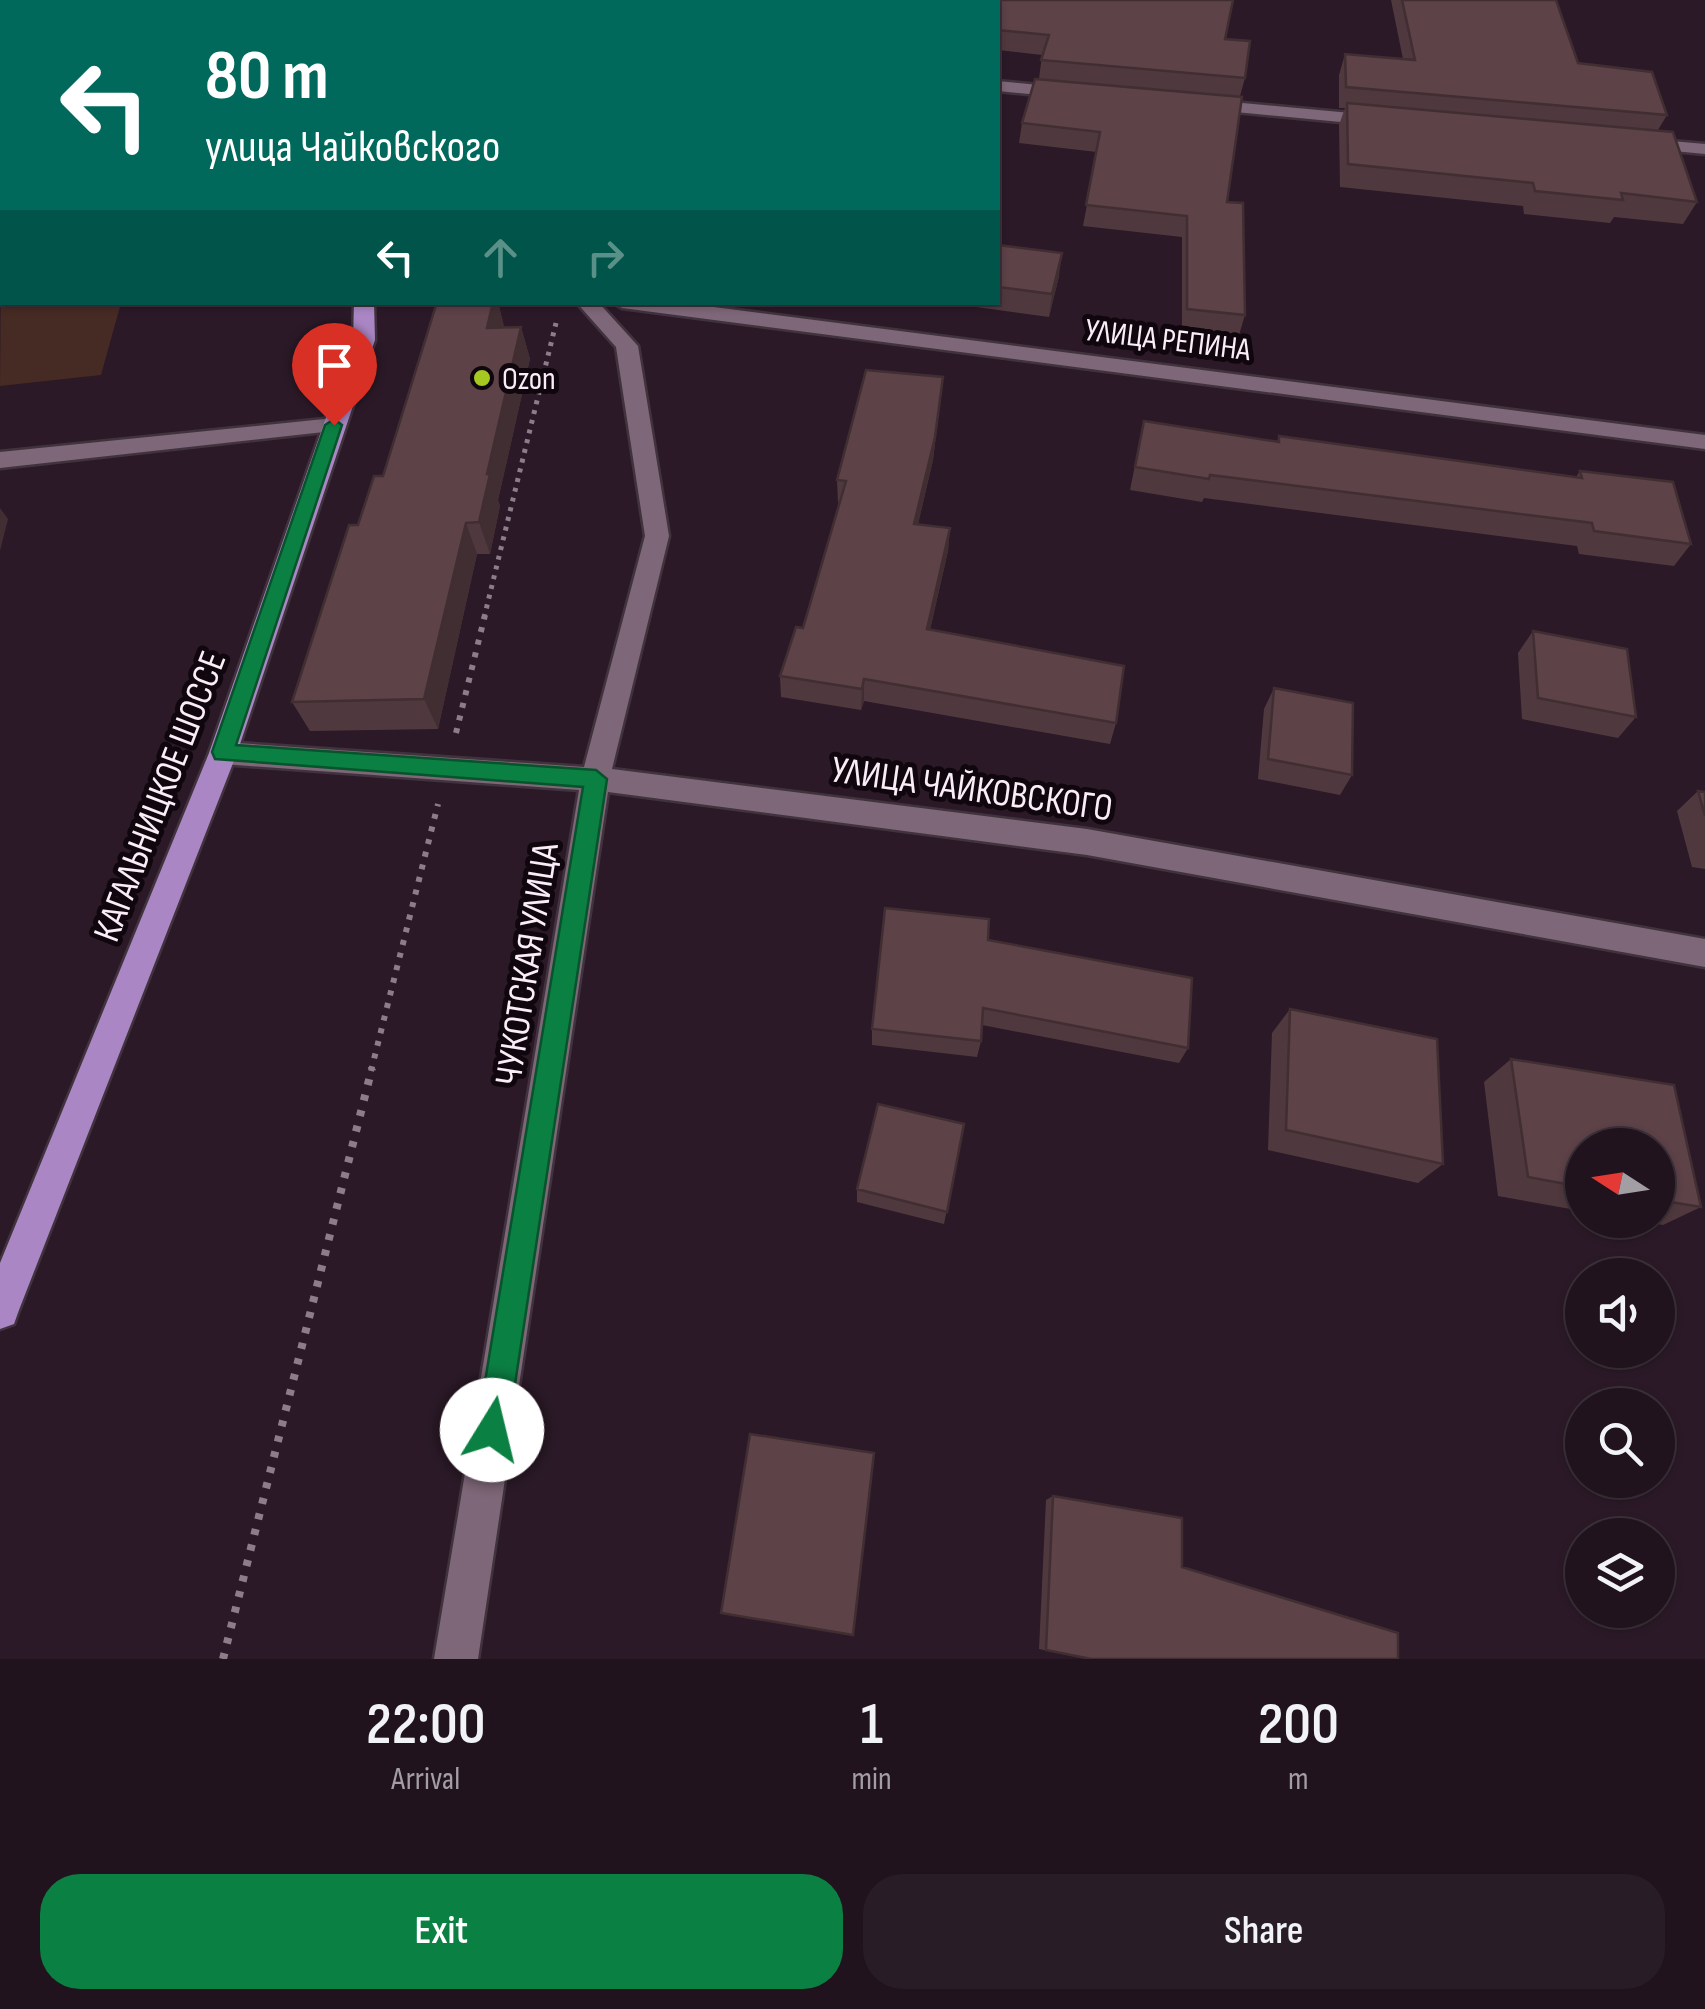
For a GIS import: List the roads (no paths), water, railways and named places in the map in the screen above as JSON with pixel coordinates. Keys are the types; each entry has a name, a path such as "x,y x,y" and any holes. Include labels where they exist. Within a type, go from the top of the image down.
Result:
{"main road":[{"name":"КАГАЛЬНИЦКОЕ ШОССЕ","path":"0,1310 222,752 364,340 364,305"}],"street":[{"path":"1000,86 1096,95"},
{"path":"1174,102 1410,123"},
{"path":"1626,142 1705,149"},
{"name":"ЧУКОТСКАЯ УЛИЦА","path":"456,1659 596,779 657,536 627,346 589,305"},
{"name":"УЛИЦА РЕПИНА","path":"645,305 1705,442"},
{"path":"0,460 334,425"},
{"name":"УЛИЦА ЧАЙКОВСКОГО","path":"222,752 596,779 1087,842 1705,953"}],"place":[{"name":"Ozon","path":"482,378"}]}
